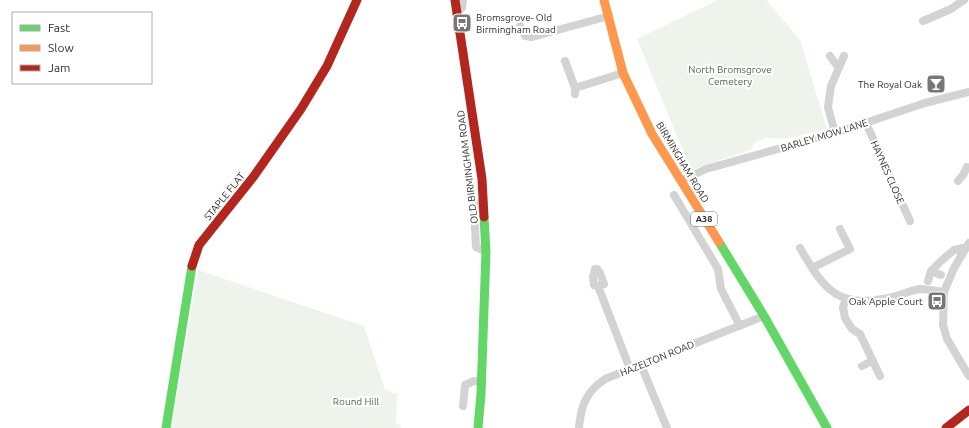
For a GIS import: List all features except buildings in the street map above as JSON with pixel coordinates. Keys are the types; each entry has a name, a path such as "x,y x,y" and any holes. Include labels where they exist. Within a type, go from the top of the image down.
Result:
{"main road":[{"name":"STAPLE FLAT","path":"166,428 192,265 199,245 254,176 301,109 327,66 357,0"},
{"name":"OLD BIRMINGHAM ROAD","path":"455,0 484,204 486,252 482,382 478,428"},
{"name":"BIRMINGHAM ROAD","path":"604,0 623,73 652,134 764,316 827,428"},
{"path":"946,428 969,410"}],"street":[{"path":"457,10 462,8 463,0"},
{"path":"923,21 952,9 964,0"},
{"path":"520,26 525,36 532,37 609,16"},
{"path":"830,56 838,67"},
{"path":"835,133 828,107 831,86 844,56"},
{"path":"565,61 575,91 623,73"},
{"name":"BARLEY MOW LANE","path":"681,181 706,169 835,133 925,103 969,92"},
{"name":"HAYNES CLOSE","path":"866,123 910,221"},
{"path":"963,178 967,167"},
{"path":"674,195 718,269 720,289 740,326"},
{"path":"812,268 850,249 840,229"},
{"path":"928,281 931,270 954,250 968,245"},
{"path":"968,245 954,268 944,292 943,325 947,339 969,376"},
{"path":"800,248 819,279 833,292 846,299 870,301 893,297 920,289 944,292"},
{"path":"931,270 941,275"},
{"path":"598,286 630,369"},
{"path":"846,299 843,307 845,318 852,329 860,334 880,376"},
{"name":"HAZELTON ROAD","path":"579,428 580,414 589,393 596,385 605,379 764,316"},
{"path":"862,366 872,361"},
{"path":"641,365 667,428"},
{"path":"463,406 465,385 474,381 482,382"}],"green space":[{"name":"North Bromsgrove Cemetery","path":"718,0 766,0 800,40 827,129 784,139 765,138 755,142 750,150 691,170 637,39"},
{"name":"Round Hill","path":"198,270 364,326 385,390 397,394 396,422 402,428 171,428"}],"traffic: fast":[{"path":"478,428 481,394 486,252 484,217"},
{"path":"719,242 764,316 827,428"},
{"path":"166,428 192,266"}],"traffic: slow":[{"path":"604,0 623,73 652,134 719,242"}],"traffic: jam":[{"path":"192,266 199,245 254,176 301,109 327,66 357,0"},
{"path":"455,0 482,179 484,217"},
{"path":"946,428 969,410"}],"place":[{"name":"Bromsgrove- Old Birmingham Road","path":"462,23"},
{"name":"The Royal Oak","path":"936,84"},
{"name":"Oak Apple Court","path":"937,301"}]}
